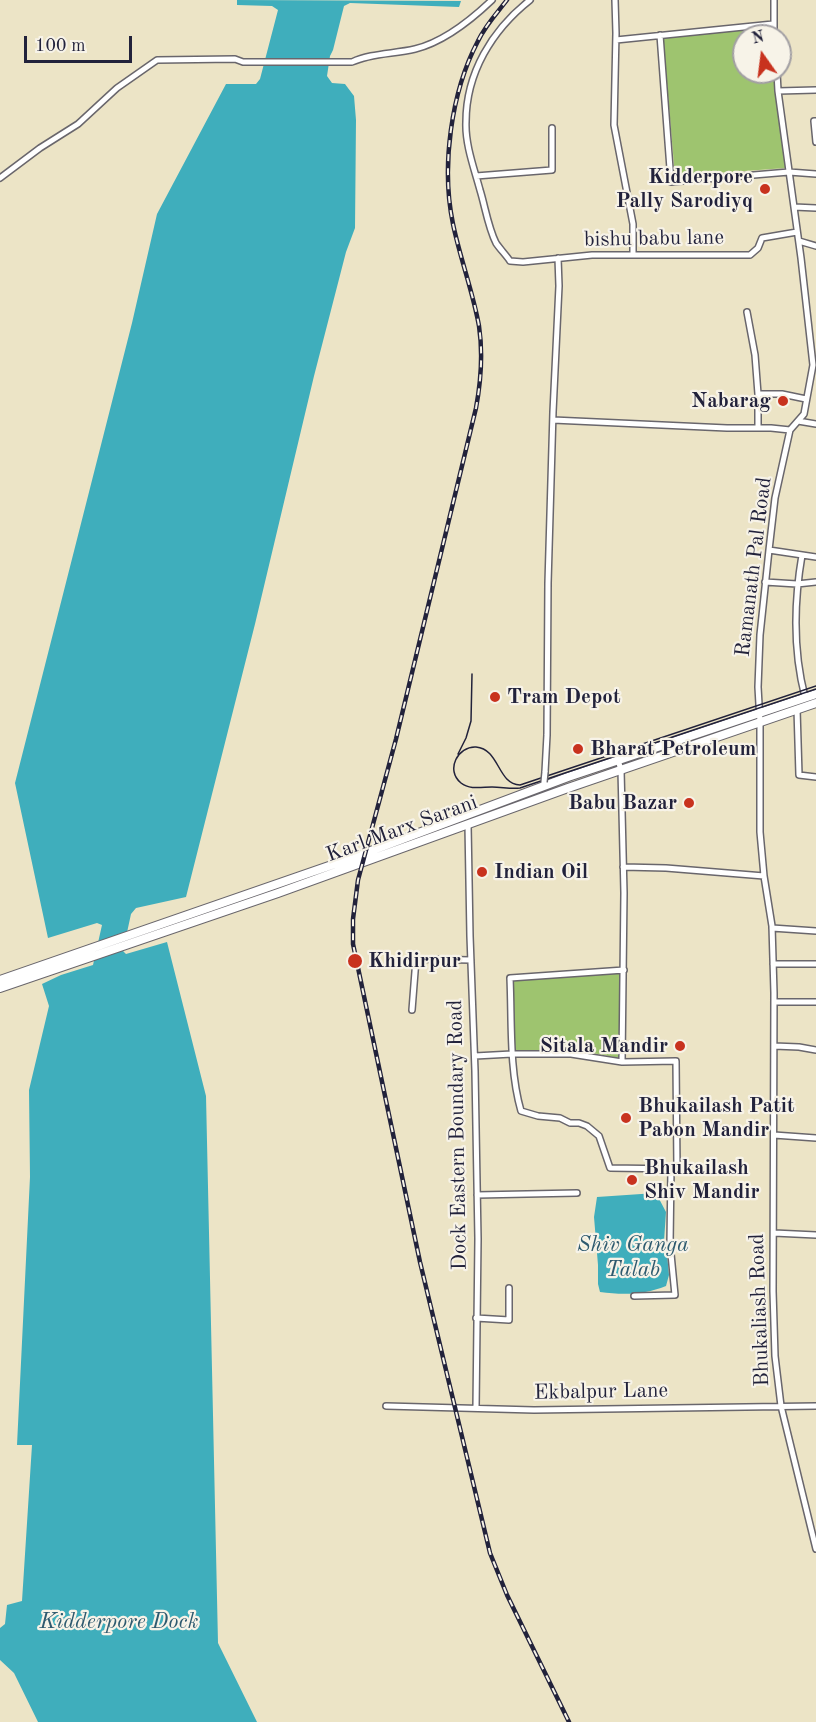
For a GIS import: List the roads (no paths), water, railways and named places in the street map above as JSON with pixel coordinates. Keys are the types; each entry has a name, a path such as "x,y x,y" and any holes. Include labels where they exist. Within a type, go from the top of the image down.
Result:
{"main road":[{"path":"142,935 544,784 816,694"},
{"name":"Karl Marx Sarani","path":"0,988 142,935 278,893 545,796 816,703"},
{"path":"0,980 74,959"}],"street":[{"path":"0,178 40,148 78,124 117,88 157,60 352,62 362,57 416,49 434,42 478,14 492,0"},
{"path":"530,0 509,19 490,44 476,70 467,95 465,124 476,176 552,170 552,128"},
{"path":"615,0 614,125 633,224 633,255"},
{"path":"774,0 774,24"},
{"path":"616,40 732,28"},
{"path":"660,35 671,182 789,172 816,174"},
{"path":"778,84 814,365 804,414 798,420"},
{"path":"778,91 816,90"},
{"path":"816,121 814,121 816,142"},
{"name":"bishu babu lane","path":"476,176 496,242 510,261 523,262 592,255 750,255 758,248 762,238 797,231"},
{"path":"794,207 816,208"},
{"path":"799,241 816,246"},
{"path":"545,796 558,258"},
{"path":"747,312 755,355 758,428"},
{"path":"758,394 782,394 806,399"},
{"path":"553,420 790,430"},
{"path":"798,420 816,424"},
{"name":"Ramanath Pal Road","path":"764,876 760,832 758,687 760,635 775,498 790,430 798,420"},
{"path":"769,550 816,557"},
{"path":"801,555 795,619 805,697"},
{"path":"765,582 797,584 816,582"},
{"path":"797,709 799,775 816,777"},
{"path":"618,760 621,770 623,867 622,1062"},
{"name":"Dock Eastern Boundary Road","path":"468,825 477,1195 476,1408"},
{"path":"623,867 764,876"},
{"name":"Bhukaliash Road","path":"764,876 772,928 774,1002 773,1291 775,1356 781,1406 816,1549"},
{"path":"772,928 816,931"},
{"path":"412,1010 416,959 471,960"},
{"path":"773,960 816,964"},
{"path":"475,1056 513,1054 571,1054 622,1062 676,1061 677,1169 610,1168 599,1136 587,1126 521,1111 517,1097 513,1054 510,978 624,970"},
{"path":"774,1002 816,1002"},
{"path":"774,1046 816,1050"},
{"path":"774,1135 816,1138"},
{"path":"634,1296 675,1295 670,1244 671,1169"},
{"path":"477,1195 577,1193"},
{"path":"774,1233 816,1235"},
{"path":"476,1318 509,1320 509,1288"},
{"name":"Ekbalpur Lane","path":"387,1406 534,1410 816,1406"}],"water":[{"name":"Kidderpore Dock","path":"237,0 461,1 459,7 350,3 344,6 330,56 327,76 332,83 345,84 354,96 356,120 355,228 346,252 314,376 255,624 186,897 136,908 131,914 123,951 126,954 167,942 206,1096 218,1643 257,1722 38,1722 14,1673 0,1660 0,1628 5,1624 7,1605 22,1601 32,1445 17,1445 30,1177 29,1090 49,1006 42,984 61,975 93,965 102,925 97,923 48,938 15,783 132,323 157,214 226,84 256,84 260,79 278,10 272,6 237,5"},
{"name":"Shiv Ganga Talab","path":"656,1193 666,1212 664,1241 669,1275 666,1286 633,1294 600,1292 594,1217 597,1197"}],"tram line":[{"path":"458,754 471,721 472,674"},
{"path":"816,686 520,785 507,779 490,754 476,747 464,750 459,755 454,772 456,778 468,787 520,788 816,689"}],"railway":[{"path":"507,0 484,30 469,61 455,106 449,154 448,179 453,224 479,326 481,367 478,398 396,739 358,880 353,919 353,944 420,1262 490,1553 507,1595 569,1722"}],"place":[{"name":"Kidderpore Pally Sarodiyq","path":"765,189"},
{"name":"Nabarag","path":"783,401"},
{"name":"Tram Depot","path":"495,697"},
{"name":"Bharat Petroleum","path":"578,749"},
{"name":"Babu Bazar","path":"689,803"},
{"name":"Indian Oil","path":"482,872"},
{"name":"Khidirpur","path":"355,961"},
{"name":"Sitala Mandir","path":"680,1046"},
{"name":"Bhukailash Patit Pabon Mandir","path":"626,1118"},
{"name":"Bhukailash Shiv Mandir","path":"632,1180"}]}
